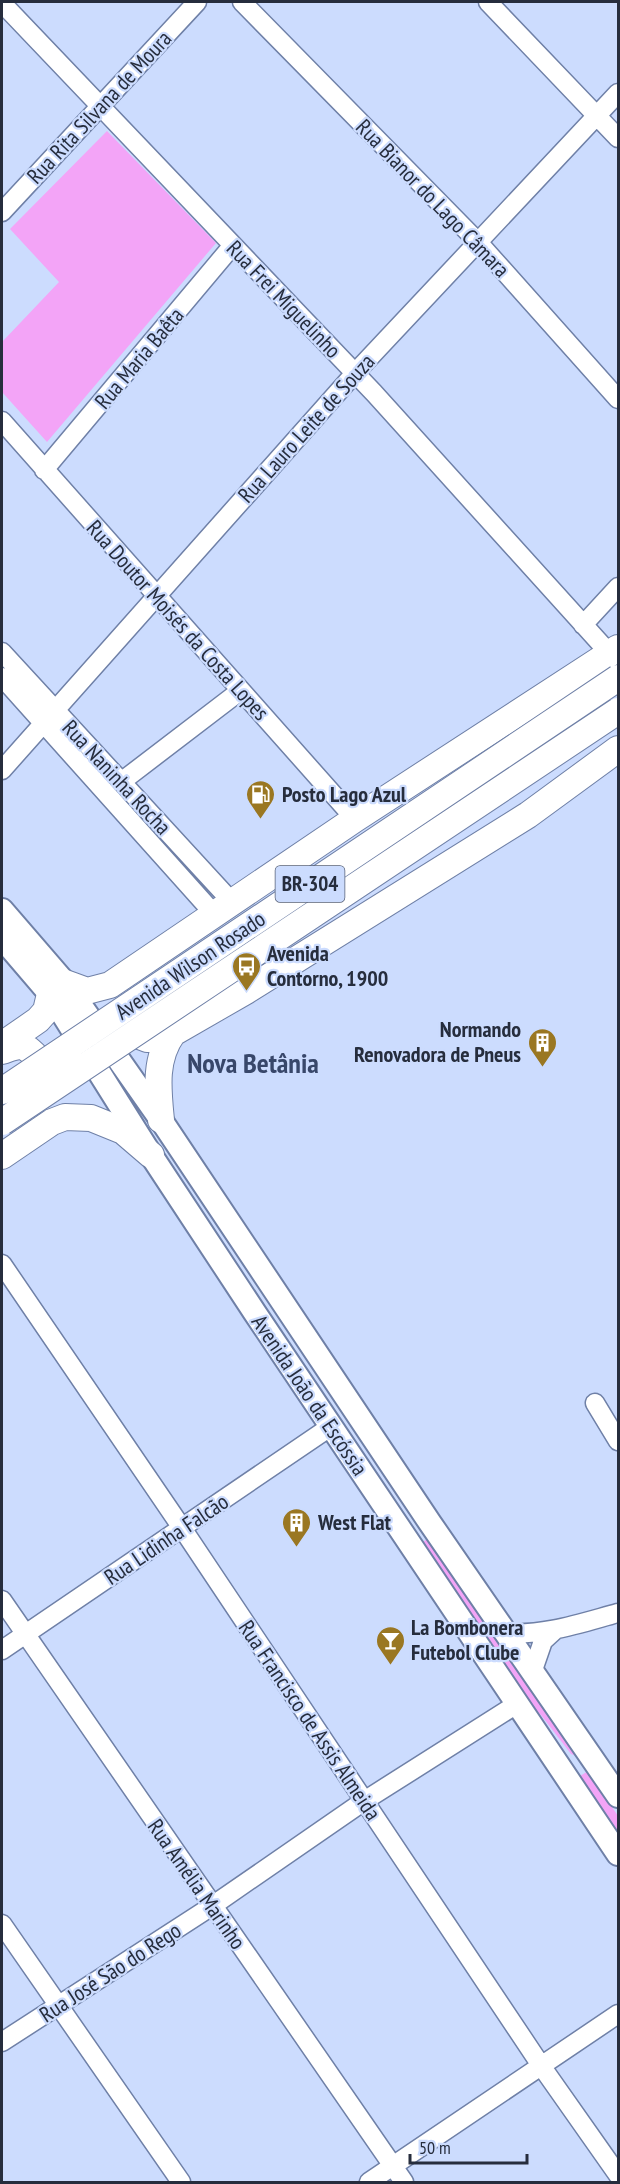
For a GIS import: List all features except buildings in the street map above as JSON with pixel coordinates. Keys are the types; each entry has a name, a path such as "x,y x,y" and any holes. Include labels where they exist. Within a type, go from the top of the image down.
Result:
{"highway":[{"path":"2,1045 38,1020 57,989 87,991 110,985 355,819 614,651"},
{"name":"Avenida Wilson Rosado","path":"2,1091 618,678"},
{"name":"Avenida Wilson Rosado","path":"2,1122 618,711"},
{"path":"110,985 106,998 115,1018 129,1032 147,1039 158,1039 173,1033 246,991 528,815 618,749"},
{"path":"161,1120 158,1072 162,1055 173,1033"},
{"path":"2,1052 12,1047 29,1048 53,1080 59,1094 54,1110 27,1139"},
{"path":"2,1156 52,1122 65,1117 91,1118 123,1131 151,1155"}],"main road":[{"name":"Avenida João da Escóssia","path":"2,910 57,989 161,1120 504,1633 593,1757 618,1796"},
{"name":"Avenida João da Escóssia","path":"2,938 57,989 151,1155 330,1427 618,1854"},
{"path":"255,1313 262,1303 271,1304 307,1357 334,1381"},
{"path":"358,1468 384,1494 410,1527 422,1529 430,1523"},
{"path":"531,1724 540,1726 549,1733 572,1761 582,1762 593,1757"}],"street":[{"name":"Rua Rita Silvana de Moura","path":"2,212 196,2"},
{"name":"Rua Bianor do Lago Câmara","path":"242,2 478,242 618,399"},
{"path":"488,2 618,138"},
{"name":"Rua Frei Miguelinho","path":"2,3 355,373 583,625 614,651"},
{"name":"Rua Lauro Leite de Souza","path":"2,770 355,373 618,93"},
{"name":"Rua Maria Baêta","path":"44,470 233,245"},
{"name":"Rua Doutor Moisés da Costa Lopes","path":"2,422 355,819"},
{"path":"583,625 618,587"},
{"name":"Rua Naninha Rocha","path":"2,652 49,717 224,909"},
{"name":"Rua Naninha Rocha","path":"2,677 121,782 224,909"},
{"path":"121,782 240,691"},
{"name":"Rua Francisco de Assis Almeida","path":"2,1264 182,1528 542,2067 618,2175"},
{"path":"595,1403 618,1441"},
{"name":"Rua Lidinha Falcão","path":"2,1650 330,1427"},
{"name":"Rua Amélia Marinho","path":"2,1600 404,2182"},
{"path":"504,1633 524,1634 555,1630 618,1613"},
{"path":"532,1670 543,1641 555,1630"},
{"name":"Rua José São do Rego","path":"2,2042 212,1906 364,1801 517,1704"},
{"path":"2,1924 181,2182"},
{"path":"369,2182 618,2014"}],"shaded area":[{"path":"107,131 216,243 47,442 2,392 2,342 59,282 10,229"},
{"path":"428,1538 575,1752 574,1755 541,1715 524,1701 421,1544"},
{"path":"588,1771 618,1816 618,1840 577,1778"}],"place":[{"name":"Posto Lago Azul","path":"261,820"},
{"name":"Avenida Contorno, 1900","path":"246,992"},
{"name":"Normando Renovadora de Pneus","path":"542,1068"},
{"name":"West Flat","path":"297,1548"},
{"name":"La Bombonera Futebol Clube","path":"390,1666"}],"district":[{"name":"Nova Betânia","path":"253,1063"}]}
